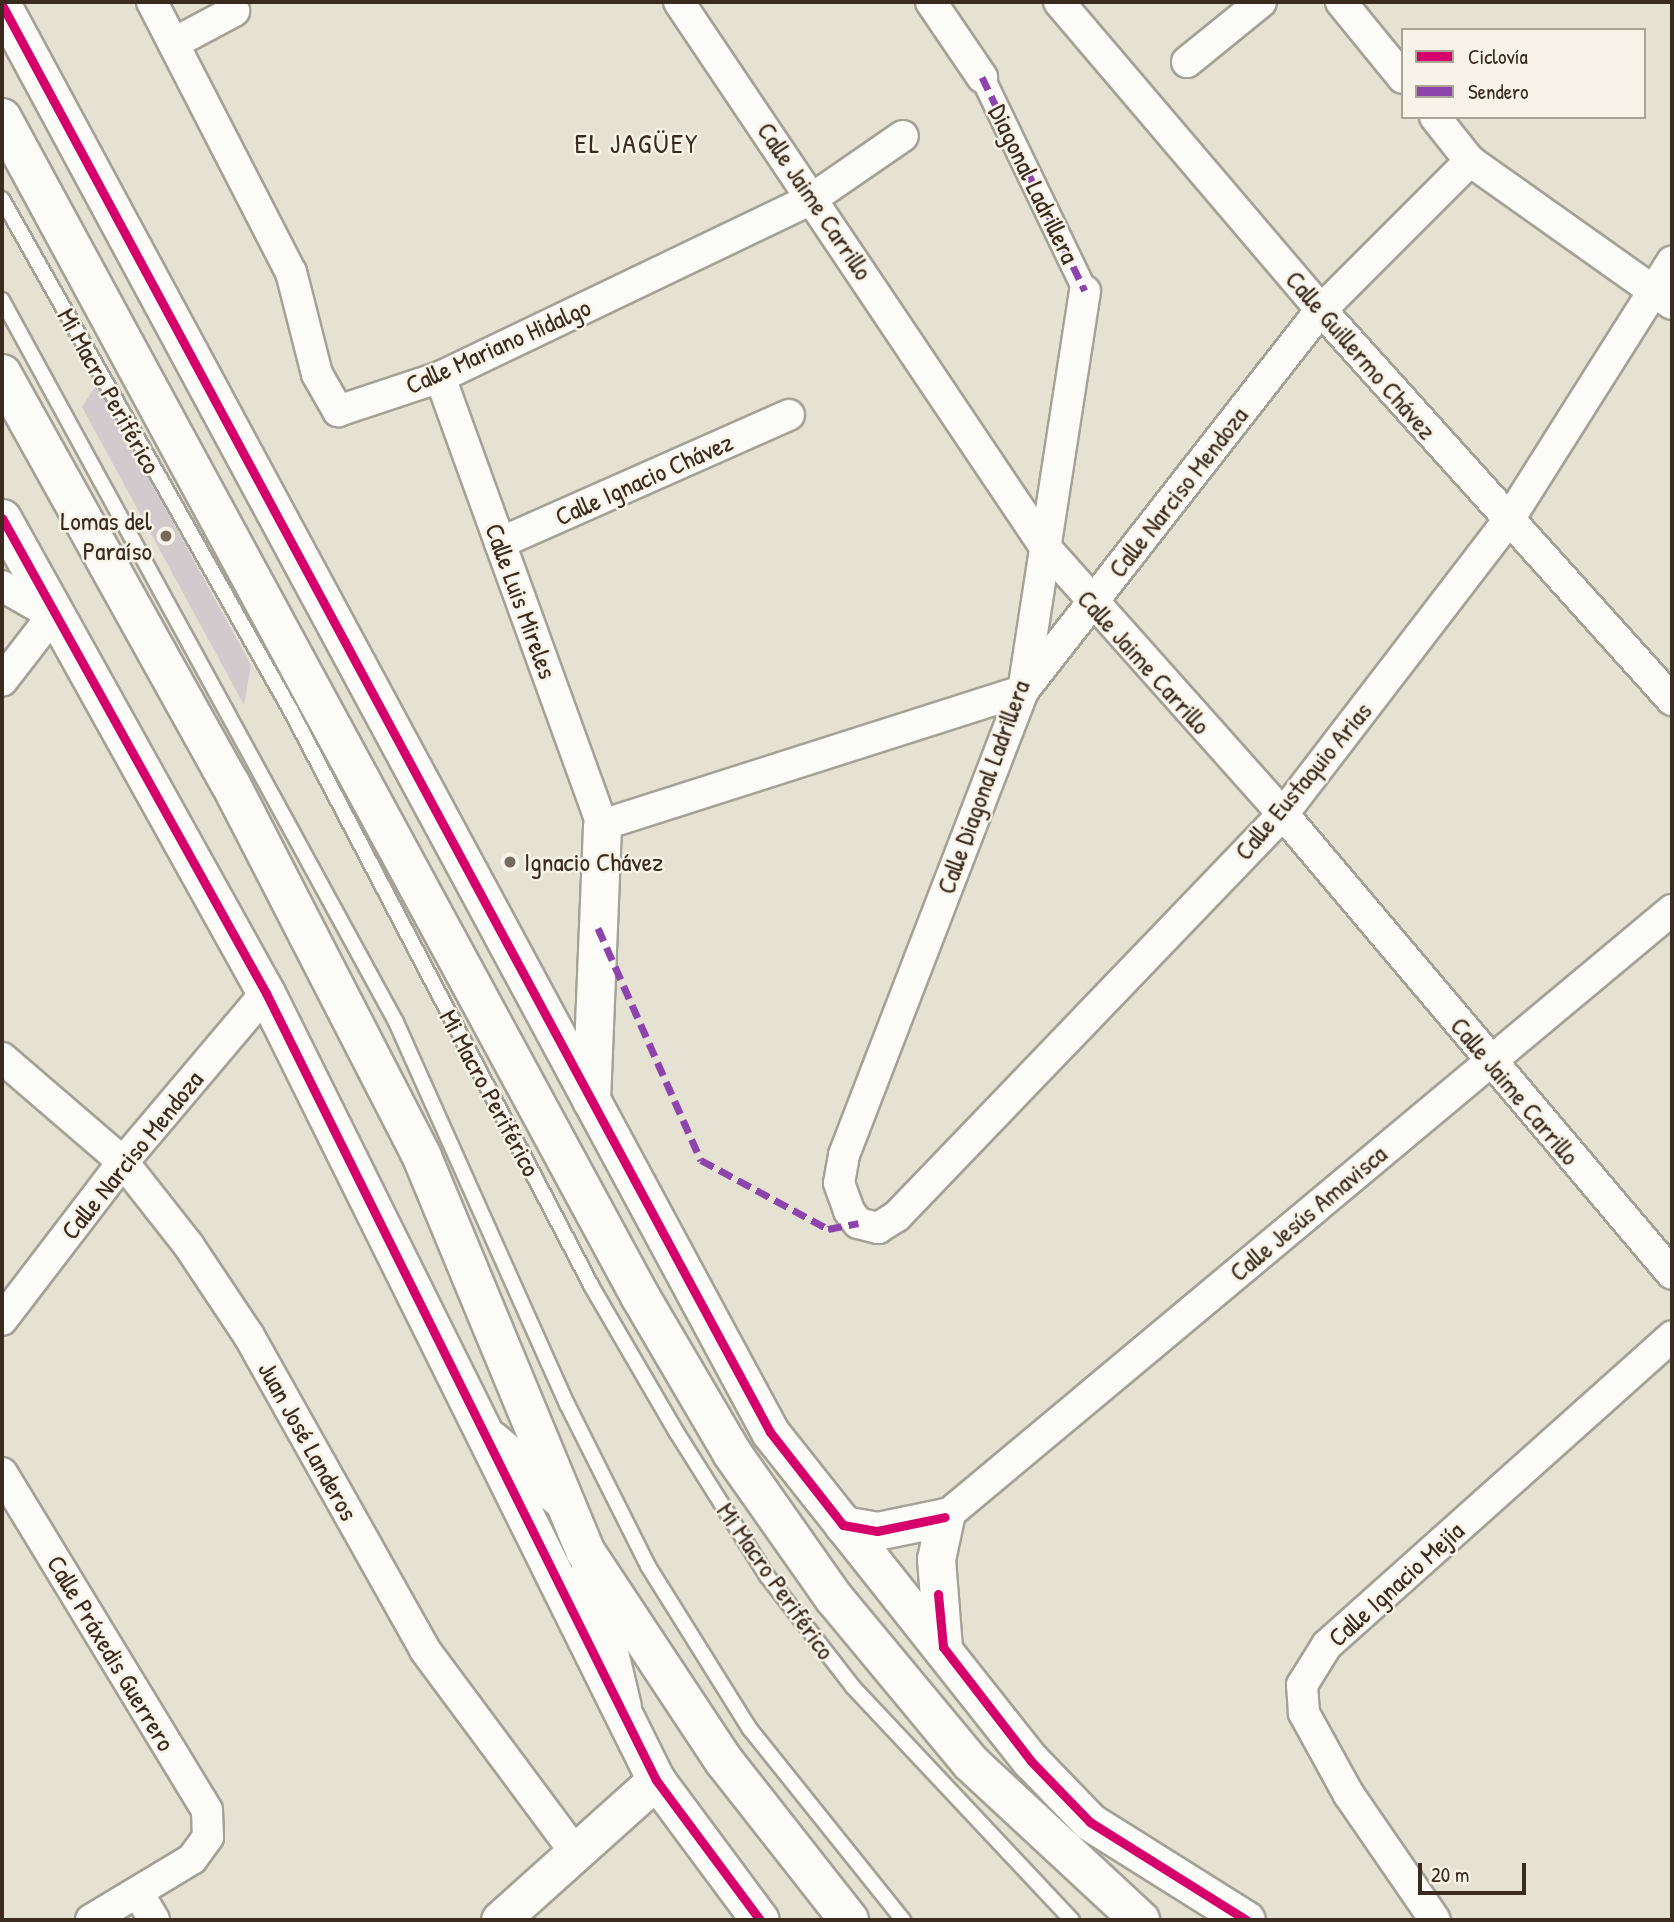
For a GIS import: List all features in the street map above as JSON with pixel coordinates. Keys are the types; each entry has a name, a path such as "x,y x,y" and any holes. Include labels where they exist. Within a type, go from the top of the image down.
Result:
{"highway":[{"path":"2,118 640,1296 732,1453 834,1598 971,1763 1140,1920"},
{"path":"2,374 230,783 422,1157 585,1551 622,1707"},
{"path":"491,1440 563,1500"},
{"path":"585,1551 724,1761 849,1920"}],"street":[{"name":"Calle Mariano Hidalgo","path":"152,2 176,42 291,272 317,374 338,411 440,377 813,198 902,136"},
{"name":"Calle Jaime Carrillo","path":"679,2 1045,547 1090,604 1283,814 1489,1061 1672,1274"},
{"path":"931,2 982,77"},
{"name":"Calle Guillermo Chávez","path":"1059,2 1321,310 1508,521 1672,700"},
{"path":"1187,62 1261,2"},
{"path":"1341,2 1401,76"},
{"path":"2,5 769,1432 943,1647 1031,1761 1090,1822 1247,1920"},
{"path":"176,42 234,11"},
{"name":"Diagonal Ladrillera","path":"982,77 1085,291"},
{"path":"1437,119 1470,161 1663,297"},
{"name":"Calle Narciso Mendoza","path":"1023,691 1321,310 1470,161"},
{"name":"Calle Eustaquio Arias","path":"858,1223 878,1228 897,1216 1283,814 1508,521 1663,297 1672,262"},
{"name":"Calle Diagonal Ladrillera","path":"858,1223 839,1184 844,1155 1023,691 1085,291"},
{"name":"Calle Luis Mireles","path":"440,377 602,825"},
{"name":"Calle Ignacio Chávez","path":"500,544 789,415"},
{"path":"2,518 53,615 266,993 491,1440 656,1780 760,1920"},
{"path":"2,586 53,615"},
{"path":"2,681 53,615"},
{"path":"591,1101 602,825 1023,691"},
{"name":"Calle Jesús Amavisca","path":"945,1517 1672,910"},
{"name":"Calle Narciso Mendoza","path":"2,1320 122,1162 266,993"},
{"name":"Juan José Landeros","path":"2,1058 122,1162 249,1336 425,1650 577,1855"},
{"name":"Calle Ignacio Mejía","path":"1436,1920 1349,1795 1304,1713 1302,1685 1327,1645 1672,1336"},
{"name":"Calle Práxedis Guerrero","path":"2,1472 207,1810 208,1837 192,1859 138,1893"},
{"path":"843,1525 877,1531 945,1517 936,1559 943,1647"},
{"path":"500,1920 577,1855 656,1780"},
{"path":"91,1920 138,1893 154,1920"}],"lane":[{"name":"Mi Macro Periférico","path":"2,199 289,709 592,1287 677,1433 767,1576 853,1687 1072,1920"},
{"name":"Mi Macro Periférico","path":"2,300 396,1022 566,1404 648,1566 750,1729 903,1920"}],"building":[{"name":"Lomas del Paraíso","path":"97,384 251,665 244,705 82,407"}],"marked path":[{"path":"982,77 1085,291"},
{"path":"598,928 701,1160 828,1229 858,1223"}],"cycle path":[{"path":"2,5 770,1432 843,1525 877,1531 945,1517"},
{"path":"2,518 266,993 656,1780 760,1920"},
{"path":"938,1594 943,1647 1031,1761 1090,1822 1246,1920"}],"place":[{"name":"Lomas del Paraíso","path":"166,536"},
{"name":"Ignacio Chávez","path":"510,862"}],"district":[{"name":"EL JAGÜEY","path":"637,143"}]}
